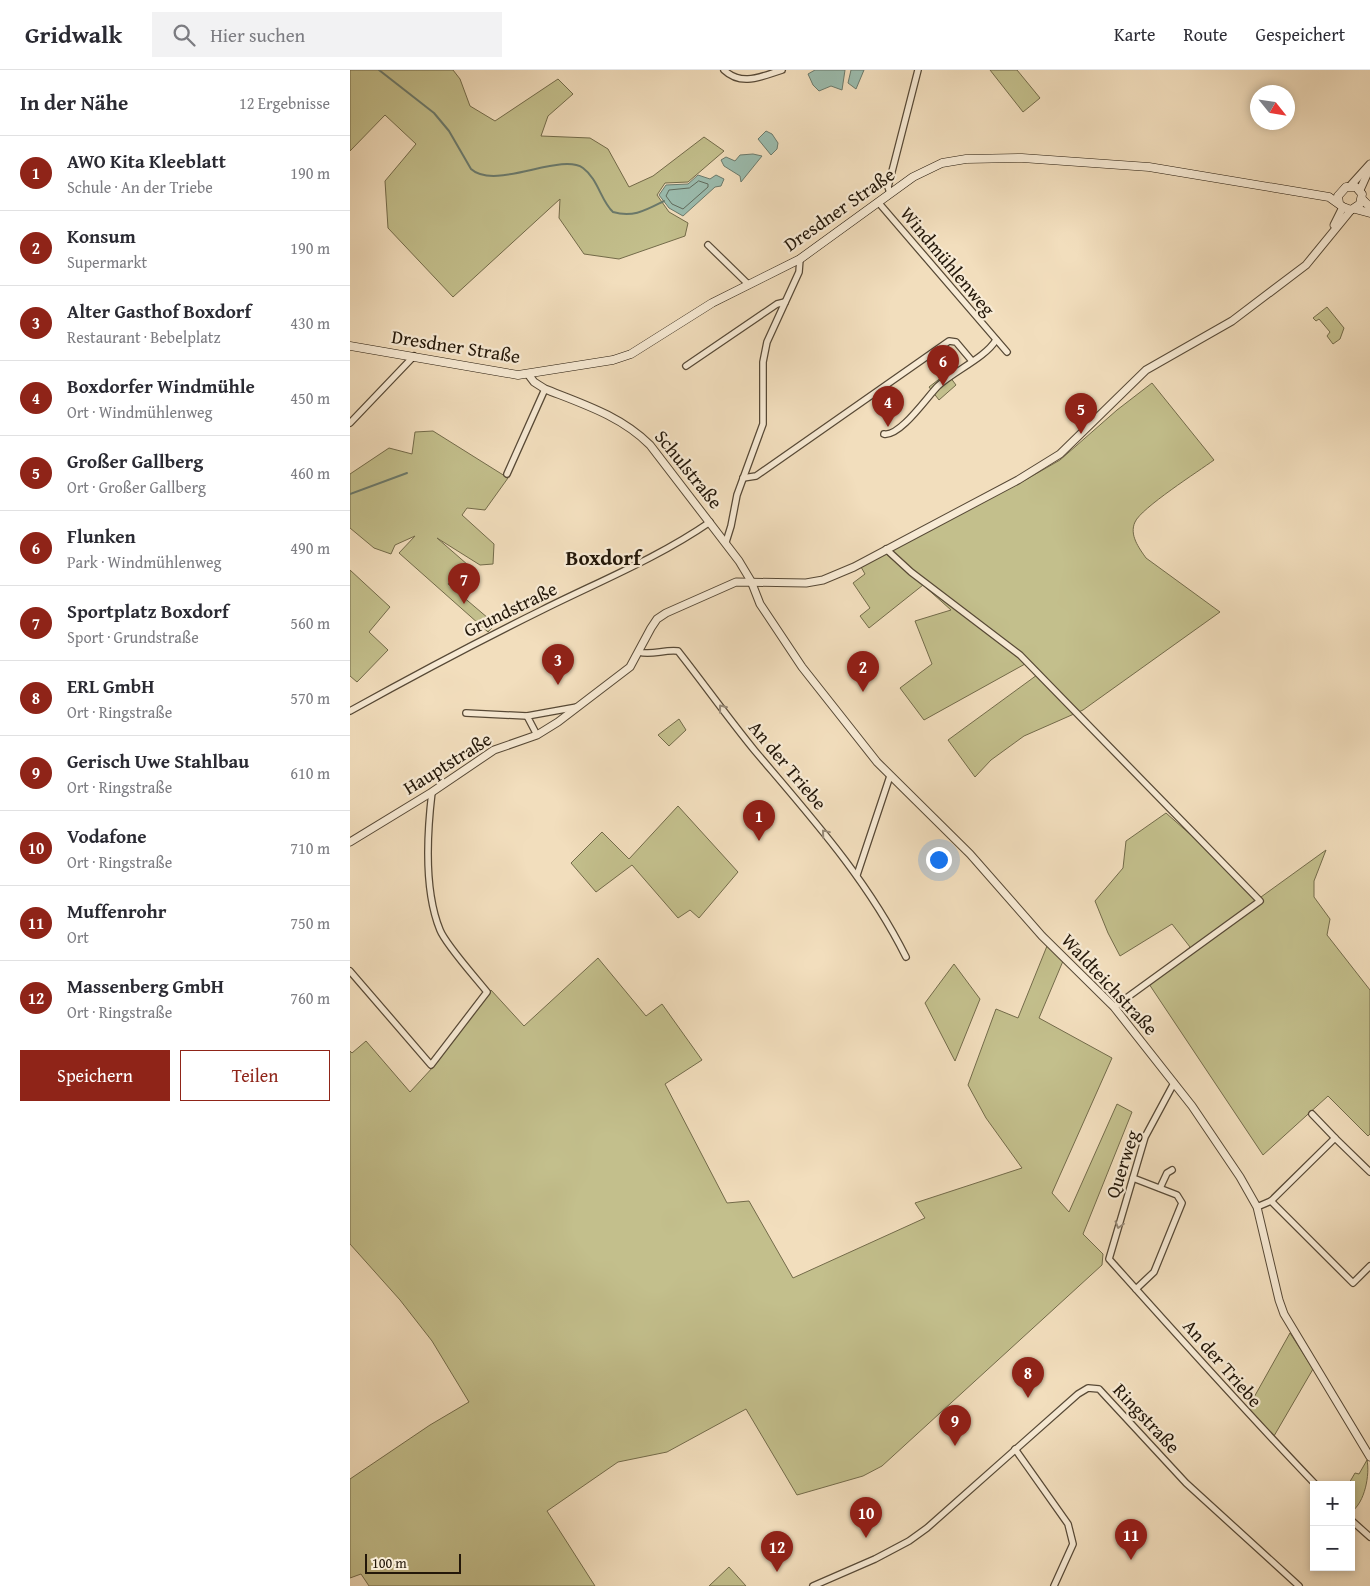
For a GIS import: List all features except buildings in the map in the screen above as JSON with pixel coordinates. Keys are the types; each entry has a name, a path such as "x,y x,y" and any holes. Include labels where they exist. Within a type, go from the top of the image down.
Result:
{"main road":[{"name":"Dresdner Straße","path":"350,346 505,373 528,374 592,365 622,358 696,312 800,259 913,177 942,163 966,159 1000,158 1149,167 1308,192 1329,197 1347,207 1370,213"},
{"path":"1362,199 1347,207 1341,190 1351,185 1360,190 1362,199 1370,207"},
{"name":"Dresdner Straße","path":"1308,192 1341,190"}],"street":[{"path":"724,70 738,80 746,80 782,70"},
{"path":"890,193 888,187 918,70"},
{"path":"1351,185 1370,166"},
{"path":"1360,190 1370,166"},
{"name":"Windmühlenweg","path":"878,202 1007,352"},
{"name":"Hauptstraße","path":"350,842 432,792 494,750 537,734 577,707 630,667 650,628 666,613 736,582 751,581 795,584 823,580 854,567 1044,466 1072,444 1146,370 1232,321 1295,274 1314,256 1347,207"},
{"path":"708,245 748,284"},
{"path":"726,542 743,478 763,424 763,362 767,342 799,272 800,259"},
{"path":"686,366 777,304 785,302"},
{"name":"Windmühlenweg","path":"884,434 892,432 912,417 939,386 996,340"},
{"path":"743,478 756,476 950,341 956,342 972,361"},
{"path":"350,423 414,356"},
{"name":"Schulstraße","path":"528,374 534,382 545,389 606,414 637,432 664,460 726,542 751,581"},
{"path":"507,474 545,389"},
{"name":"Grundstraße","path":"350,711 415,673 659,553 710,522"},
{"path":"886,549 911,572 1020,655 1260,901 1114,1007"},
{"name":"Waldteichstraße","path":"751,581 760,604 802,667 890,776 970,854 1042,936 1114,1007 1174,1083 1240,1177 1257,1207 1284,1314 1370,1457"},
{"name":"An der Triebe","path":"639,652 644,654 668,649 678,651 754,748 838,848 894,932 906,956"},
{"path":"466,713 527,716 577,707"},
{"path":"527,716 537,734"},
{"path":"856,873 890,776"},
{"path":"350,971 431,1065 487,992 440,932 429,876 429,817 432,792"},
{"name":"Querweg","path":"1109,1259 1145,1137 1174,1083"},
{"path":"1312,1114 1370,1172"},
{"path":"1257,1207 1271,1201 1335,1138"},
{"path":"1160,1188 1167,1173 1172,1170"},
{"path":"1133,1178 1178,1195 1182,1203 1154,1272 1136,1289"},
{"path":"1271,1201 1353,1283 1370,1266"},
{"name":"An der Triebe","path":"1109,1259 1178,1333 1249,1415 1312,1481"},
{"name":"Ringstraße","path":"813,1586 909,1541 927,1528 1078,1394 1088,1388 1099,1390 1186,1483 1299,1586"},
{"path":"1015,1449 1068,1524 1073,1544 1054,1586"},
{"path":"1355,1524 1370,1537"}],"shaded area":[{"path":"350,70 453,70 460,79 470,106 495,121 558,79 573,94 548,116 541,136 590,138 608,149 629,187 653,176 704,137 724,151 688,182 665,183 657,195 669,212 688,223 685,236 619,259 584,254 559,218 560,199 453,297 388,228 385,181 416,144 385,115 350,151"},
{"path":"990,70 1017,70 1040,98 1023,112"},
{"path":"1327,307 1344,328 1340,339 1333,344 1327,336 1330,332 1319,319 1316,321 1313,318"},
{"path":"947,373 956,385 939,400 929,387"},
{"path":"1152,383 1214,460 1148,508 1135,522 1133,527 1134,536 1146,558 1220,612 1083,710 1024,736 991,760 975,777 948,740 1037,675 1025,664 924,720 900,688 932,664 915,621 951,610 923,585 869,628 860,616 870,608 853,583 865,574 861,567 885,553 918,581 890,550 1020,483 1060,460 1117,410"},
{"path":"433,431 508,478 485,510 467,508 462,515 494,544 493,564 480,565 437,538 468,565 462,570 460,569 448,584 495,624 488,632 399,553 415,536 395,545 391,554 374,548 350,528 350,474 389,448 412,454 415,432"},
{"path":"350,570 390,607 369,632 388,650 357,682 350,676"},
{"path":"679,719 686,730 669,746 658,735"},
{"path":"678,806 738,872 699,918 690,910 678,918 632,865 596,892 571,863 602,832 629,859"},
{"path":"1166,813 1261,897 1326,850 1314,881 1314,897 1330,919 1327,935 1370,990 1370,1134 1368,1136 1328,1096 1263,1155 1149,984 1190,947 1172,924 1120,956 1095,901 1123,868 1126,841"},
{"path":"1047,946 1063,961 1039,1018 1112,1058 1052,1193 1069,1212 1117,1104 1132,1112 1083,1234 1103,1254 1102,1265 882,1466 863,1476 797,1495 746,1409 667,1452 618,1462 547,1511 595,1586 369,1586 361,1574 350,1578 350,1479 430,1425 469,1402 432,1341 400,1300 350,1244 350,1051 352,1053 366,1041 410,1092 434,1066 491,990 524,1026 598,958 646,1016 662,1004 702,1060 665,1084 727,1203 749,1201 793,1278 925,1218 915,1203 1022,1168 986,1118 968,1085 996,1009 1018,1018"},
{"path":"954,964 980,999 955,1061 925,1003"},
{"path":"1290,1333 1313,1369 1274,1436 1248,1408"},
{"path":"1367,1460 1368,1473 1365,1488 1360,1502 1355,1509 1355,1481 1350,1481 1355,1473 1359,1474"},
{"path":"729,1567 746,1586 709,1586"}],"water":[{"path":"815,70 845,70 842,90 831,86 819,91 813,85 808,74"},
{"path":"851,70 864,70 856,89 848,83"},
{"path":"766,131 772,134 778,143 777,149 771,155 758,139"},
{"path":"753,154 762,156 741,182 740,176 724,166 721,160 726,157 735,161 740,155"},
{"path":"698,175 710,179 716,175 724,179 721,186 715,187 683,216 669,208 659,195 666,185 688,184"}],"waterway":[{"path":"379,70 434,113 449,131 471,169 482,175 496,176 560,164 573,164 583,168 588,173 613,212 633,214 664,201"},
{"path":"350,494 407,473"}],"place":[{"name":"Flunken","path":"943,386"},
{"name":"Boxdorfer Windmühle","path":"888,427"},
{"name":"Großer Gallberg","path":"1081,434"},
{"name":"Sportplatz Boxdorf","path":"464,604"},
{"name":"Alter Gasthof Boxdorf","path":"558,685"},
{"name":"Konsum","path":"863,692"},
{"name":"AWO Kita Kleeblatt","path":"759,841"},
{"name":"ERL GmbH","path":"1028,1398"},
{"name":"Gerisch Uwe Stahlbau","path":"955,1446"},
{"name":"Vodafone","path":"866,1538"},
{"name":"Muffenrohr","path":"1131,1560"},
{"name":"Massenberg GmbH","path":"777,1572"}],"district":[{"name":"Boxdorf","path":"603,558"}]}
